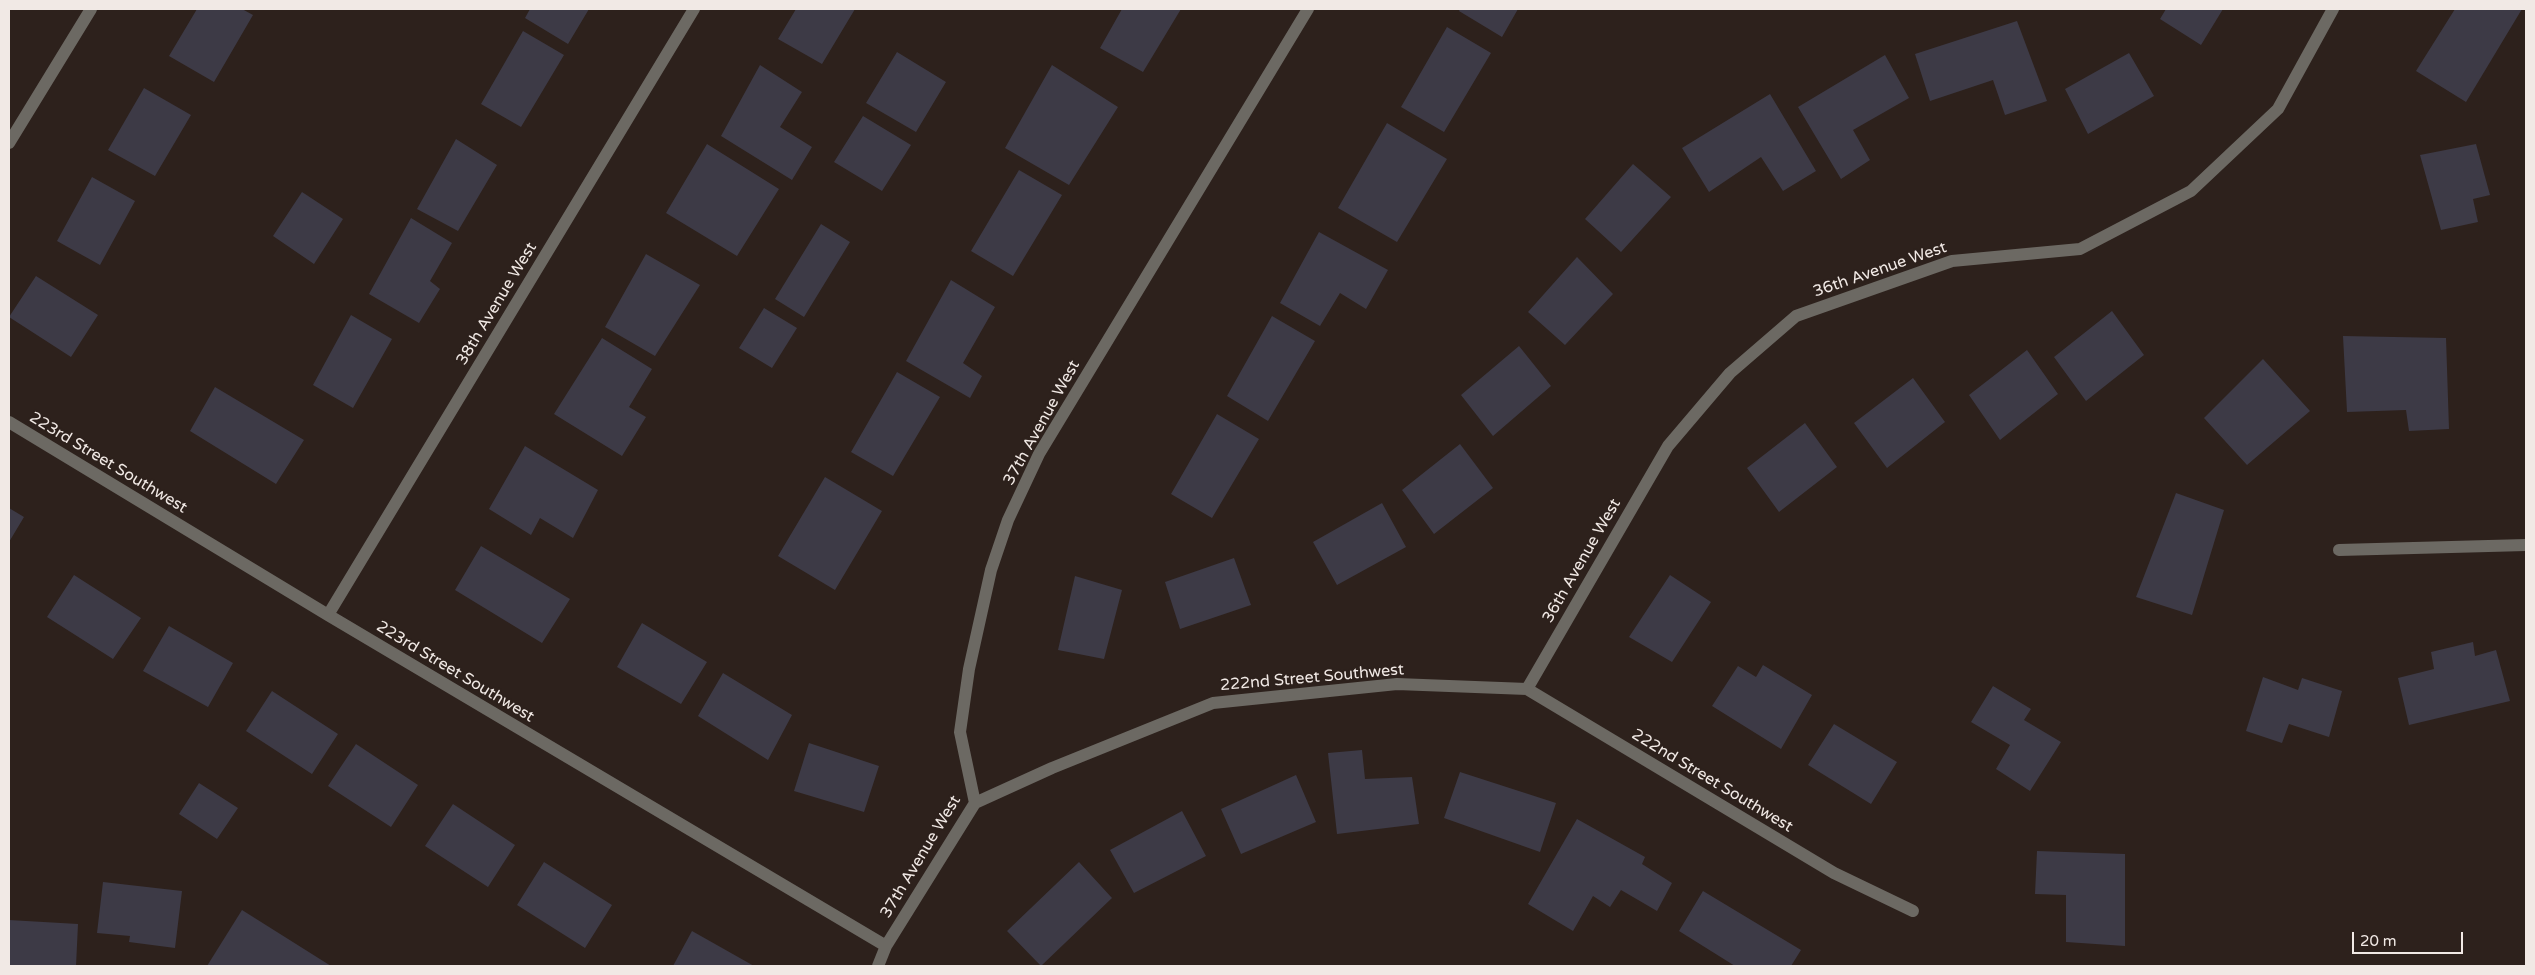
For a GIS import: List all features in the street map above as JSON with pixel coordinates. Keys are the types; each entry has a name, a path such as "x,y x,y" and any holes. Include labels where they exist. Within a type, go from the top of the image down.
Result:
{"street":[{"path":"9,143 91,9"},
{"name":"38th Avenue West","path":"328,615 694,9"},
{"name":"37th Avenue West","path":"878,966 886,946 975,803 960,732 969,669 991,570 1008,520 1039,454 1308,9"},
{"name":"36th Avenue West","path":"1527,689 1668,446 1730,372 1796,316 1952,261 2080,249 2191,191 2278,109 2333,9"},
{"name":"223rd Street Southwest","path":"9,422 328,615 886,946"},
{"path":"2340,550 2526,545"},
{"name":"222nd Street Southwest","path":"975,803 1052,768 1213,703 1397,684 1527,689 1834,873 1912,911"}],"building":[{"path":"197,9 242,9 253,15 214,82 169,56"},
{"path":"530,9 589,9 568,44 525,18"},
{"path":"796,9 855,9 822,64 778,39"},
{"path":"1122,9 1181,9 1143,72 1100,48"},
{"path":"1460,9 1518,9 1502,37 1459,11"},
{"path":"2166,9 2223,9 2201,45 2160,19"},
{"path":"2455,9 2522,9 2466,102 2416,71"},
{"path":"2017,21 2047,101 2005,115 1993,80 1930,101 1915,54"},
{"path":"1447,27 1491,53 1444,132 1401,107"},
{"path":"523,31 564,55 521,127 481,104"},
{"path":"897,52 946,82 916,132 866,103"},
{"path":"2129,53 2154,96 2088,134 2065,89"},
{"path":"1885,55 1909,98 1853,130 1870,160 1841,179 1798,107"},
{"path":"760,65 802,92 780,127 812,147 792,180 721,136"},
{"path":"1052,65 1118,107 1069,185 1005,148"},
{"path":"144,88 191,115 155,176 108,150"},
{"path":"1770,94 1816,171 1783,191 1761,157 1709,192 1682,148"},
{"path":"863,116 911,145 882,191 834,162"},
{"path":"1387,123 1447,159 1397,242 1338,208"},
{"path":"456,139 497,165 458,231 417,209"},
{"path":"707,144 779,189 737,256 666,213"},
{"path":"2476,144 2490,195 2473,199 2478,222 2441,230 2420,155"},
{"path":"1633,164 1671,197 1621,252 1585,219"},
{"path":"1019,170 1062,195 1013,276 971,251"},
{"path":"92,177 135,201 100,265 57,241"},
{"path":"302,192 343,219 314,264 273,236"},
{"path":"411,218 452,243 430,281 440,289 419,323 369,294"},
{"path":"821,224 850,242 804,317 775,299"},
{"path":"1319,232 1388,270 1366,309 1340,293 1320,326 1280,303"},
{"path":"646,254 700,285 655,356 605,327"},
{"path":"1577,257 1613,294 1565,345 1528,312"},
{"path":"36,276 98,315 71,357 9,317"},
{"path":"951,280 995,307 963,363 982,376 970,398 906,361"},
{"path":"764,308 797,328 772,368 739,348"},
{"path":"2112,311 2144,355 2086,401 2054,357"},
{"path":"351,315 392,339 353,408 313,385"},
{"path":"1272,316 1315,341 1268,421 1227,396"},
{"path":"2343,336 2446,338 2449,429 2409,431 2406,410 2347,412"},
{"path":"602,338 652,369 629,407 646,417 622,456 554,414"},
{"path":"1519,346 1551,386 1493,436 1461,395"},
{"path":"2027,350 2058,394 2000,440 1969,395"},
{"path":"2263,359 2310,411 2247,465 2204,418"},
{"path":"897,372 940,397 893,476 851,452"},
{"path":"1913,378 1945,422 1887,468 1854,423"},
{"path":"215,387 304,440 276,484 190,431"},
{"path":"1217,414 1259,439 1212,518 1171,494"},
{"path":"1805,423 1837,467 1779,512 1747,468"},
{"path":"1460,444 1493,488 1434,534 1402,490"},
{"path":"525,446 598,490 573,538 540,518 531,535 489,509"},
{"path":"825,477 882,511 835,590 778,556"},
{"path":"2176,493 2224,510 2192,615 2136,597"},
{"path":"1382,503 1406,547 1337,585 1313,542"},
{"path":"9,508 24,517 9,542"},
{"path":"481,546 570,599 542,643 455,590"},
{"path":"1234,558 1251,605 1180,629 1165,582"},
{"path":"74,575 141,618 113,659 47,617"},
{"path":"1670,575 1711,602 1672,662 1629,637"},
{"path":"1075,576 1122,590 1104,659 1058,650"},
{"path":"642,623 707,662 681,704 617,667"},
{"path":"169,626 233,663 208,707 143,671"},
{"path":"2473,642 2475,656 2496,650 2510,701 2409,725 2398,678 2434,669 2431,652"},
{"path":"1763,665 1812,695 1781,749 1712,706 1738,666 1756,677"},
{"path":"723,673 792,715 768,760 698,716"},
{"path":"2263,677 2298,690 2302,678 2342,691 2329,737 2289,724 2282,743 2246,731"},
{"path":"1993,686 2031,709 2024,720 2061,742 2030,791 1996,769 2010,745 1971,722"},
{"path":"272,691 338,734 312,774 246,731"},
{"path":"1834,724 1897,762 1871,804 1808,765"},
{"path":"809,743 879,766 864,812 794,791"},
{"path":"356,744 418,785 391,827 328,786"},
{"path":"1362,750 1365,779 1412,777 1419,824 1337,834 1328,753"},
{"path":"1460,772 1556,803 1540,852 1444,818"},
{"path":"1296,775 1316,822 1241,854 1221,809"},
{"path":"199,783 238,808 217,839 179,814"},
{"path":"453,804 515,845 488,887 425,846"},
{"path":"1182,811 1206,856 1134,893 1110,850"},
{"path":"1577,819 1645,857 1642,864 1672,883 1657,911 1621,890 1610,907 1593,896 1573,931 1528,904"},
{"path":"2037,851 2125,854 2125,946 2066,942 2066,895 2035,894"},
{"path":"544,862 612,905 585,948 517,905"},
{"path":"1079,862 1112,898 1041,966 1007,931"},
{"path":"103,882 182,891 175,948 129,942 130,936 97,933"},
{"path":"1703,891 1801,950 1791,966 1735,966 1679,931"},
{"path":"242,910 331,966 207,966"},
{"path":"9,920 78,924 76,966 9,966"},
{"path":"692,931 754,966 673,966"}]}
